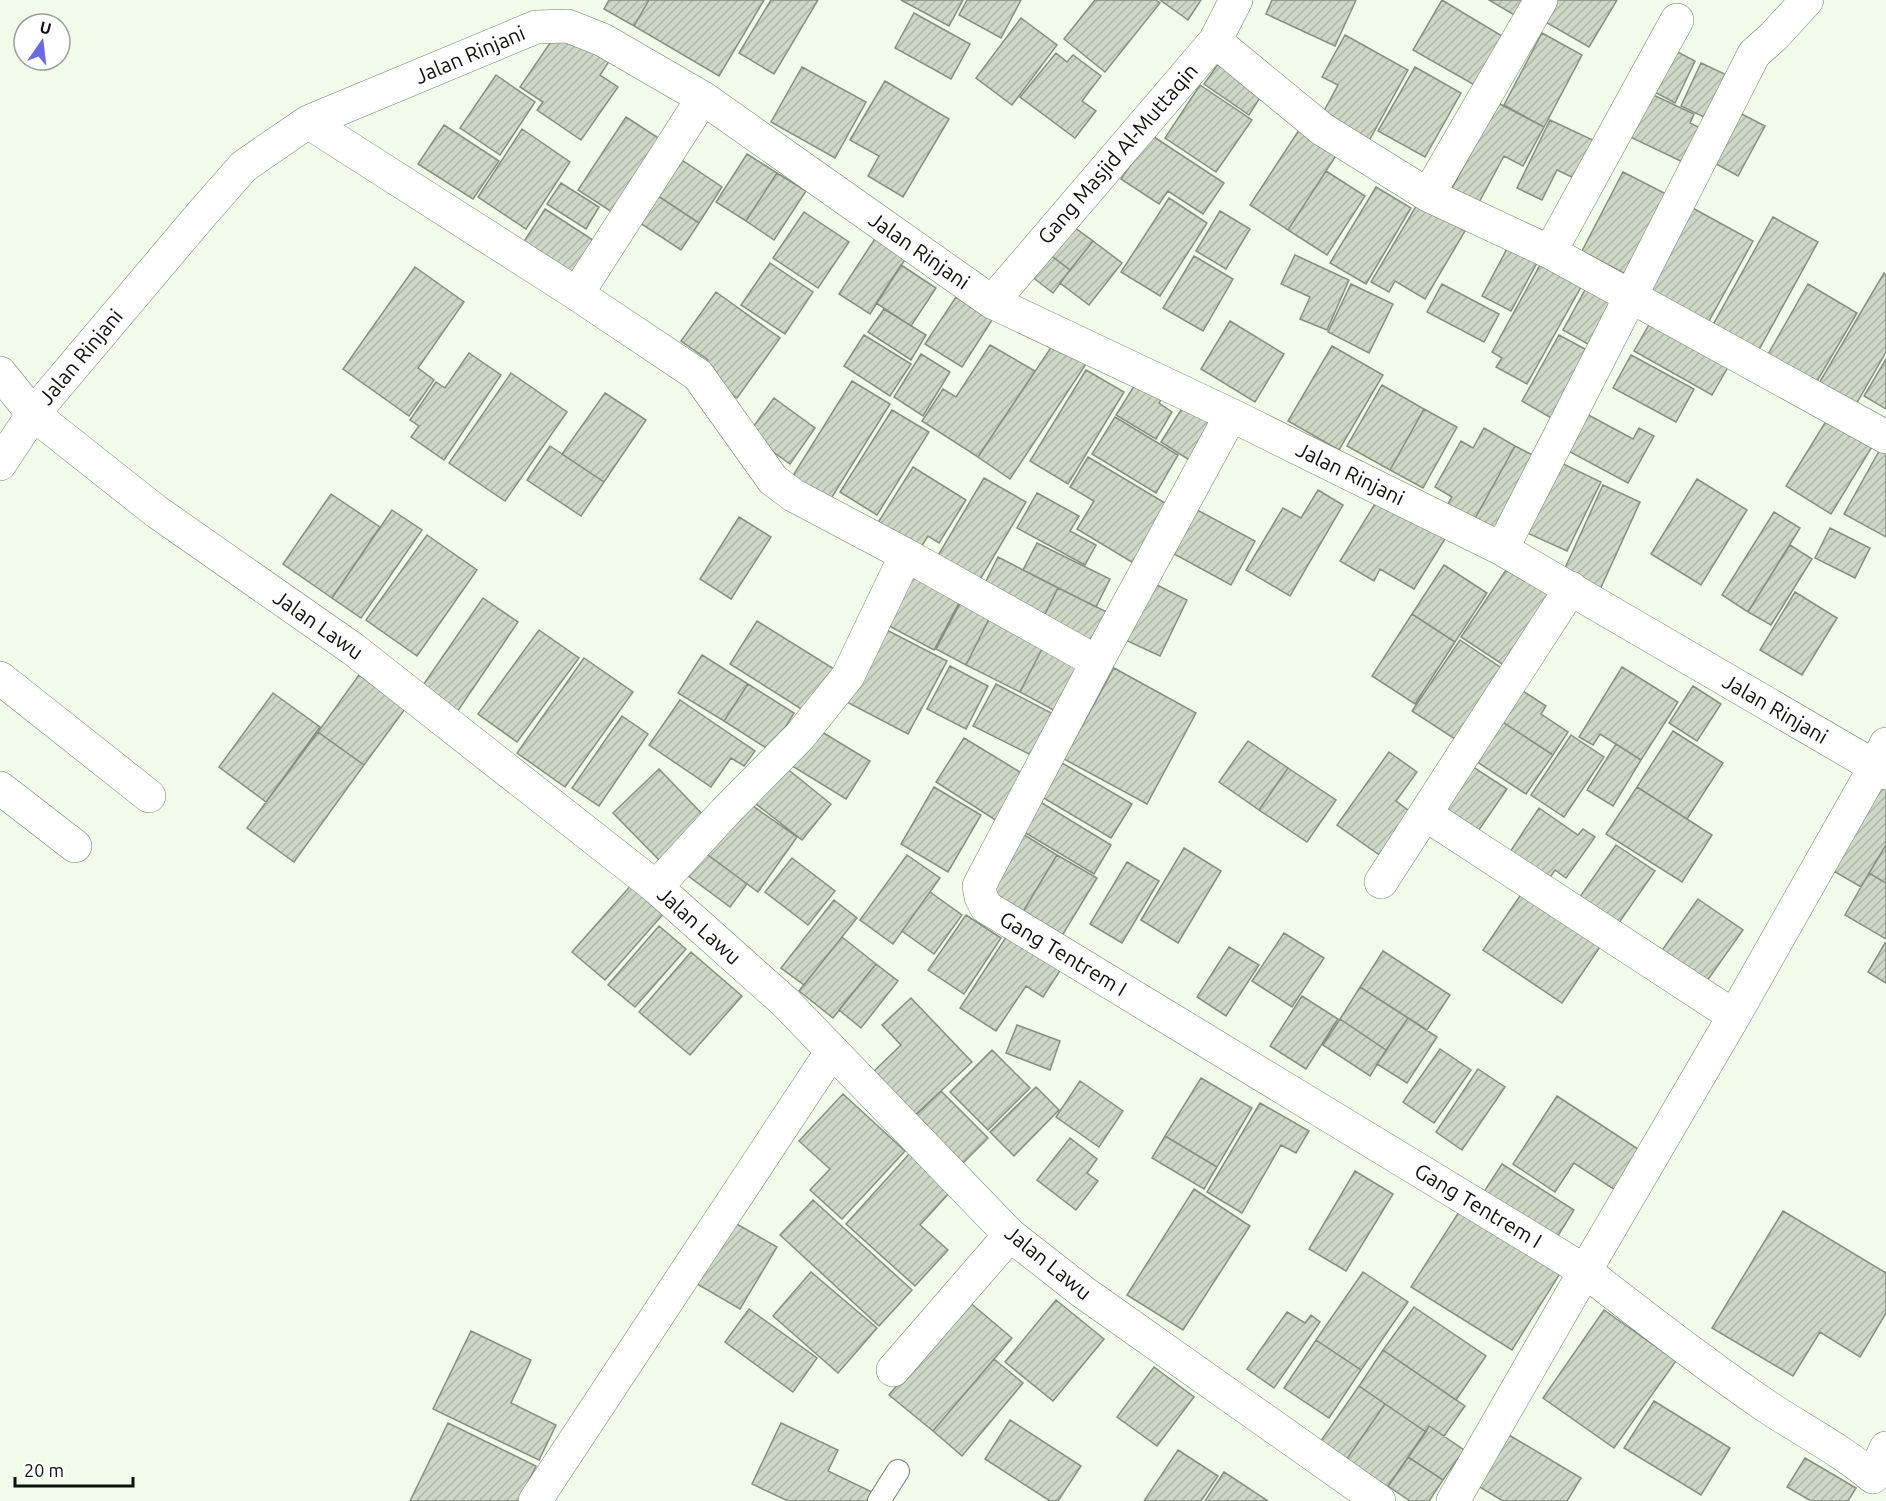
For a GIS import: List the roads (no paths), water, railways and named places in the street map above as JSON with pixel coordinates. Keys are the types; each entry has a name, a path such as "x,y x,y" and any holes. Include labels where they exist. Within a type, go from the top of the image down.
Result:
{"street":[{"name":"Gang Masjid Al-Muttaqin","path":"992,302 1215,41 1236,0"},
{"path":"1428,195 1541,0"},
{"path":"1502,549 1754,54 1807,0"},
{"path":"1550,252 1677,20"},
{"name":"Jalan Rinjani","path":"0,464 33,414 244,166 308,122 536,27 568,26 603,40 703,98 992,302 1231,415 1502,549 1882,762"},
{"path":"1215,41 1322,129 1428,195 1550,252 1886,437"},
{"path":"577,294 703,98"},
{"path":"308,122 577,294 698,375 773,480 793,495 906,555 1097,662"},
{"name":"Jalan Lawu","path":"0,373 33,414 157,512 353,649 656,887 785,1002 1010,1235 1083,1292 1379,1501"},
{"name":"Gang Tentrem I","path":"1231,415 979,886 986,907 1585,1271 1697,1357 1771,1409 1854,1462 1880,1475"},
{"path":"656,887 725,812 800,736 848,676 906,555"},
{"path":"1381,882 1571,588"},
{"path":"0,678 148,796"},
{"path":"1453,1501 1882,762"},
{"path":"0,788 75,846"},
{"path":"1425,813 1734,1016"},
{"path":"535,1501 832,1051"},
{"path":"893,1370 1010,1235"}],"lane":[{"path":"879,1501 898,1471"}]}
